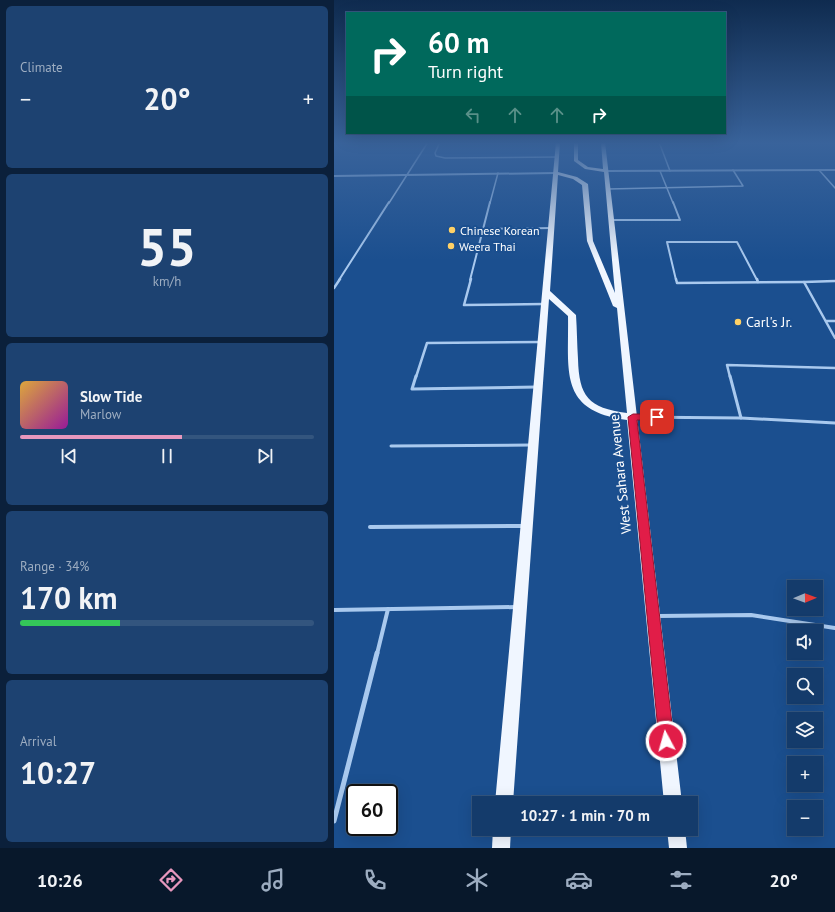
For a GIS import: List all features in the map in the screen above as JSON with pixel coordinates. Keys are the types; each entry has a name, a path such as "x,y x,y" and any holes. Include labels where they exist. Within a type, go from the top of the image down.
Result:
{"main road":[{"path":"505,796 554,182"},
{"path":"581,182 585,184 590,241 622,316"},
{"name":"West Sahara Avenue","path":"608,182 672,796"},
{"path":"546,291 572,315 575,388 582,399 595,409 613,415 633,417"},
{"path":"501,848 502,836"},
{"path":"677,836 678,848"}],"lane":[{"path":"334,288 402,182"},
{"path":"496,182 464,305 545,304"},
{"path":"612,220 680,220 665,182"},
{"path":"608,189 743,186 740,182"},
{"path":"483,229 551,228"},
{"path":"758,282 737,242 667,242 677,283 835,282"},
{"path":"804,282 835,338"},
{"path":"826,321 835,321"},
{"path":"537,387 412,389 427,343 541,342"},
{"path":"741,418 727,365 835,368"},
{"path":"633,417 741,418 835,423"},
{"path":"391,446 533,445"},
{"path":"370,527 526,526"},
{"path":"334,610 520,607"},
{"path":"334,821 388,609"},
{"path":"654,616 751,615 835,628"}],"place":[{"name":"Chinese Korean","path":"452,230"},
{"name":"Weera Thai","path":"451,246"},
{"name":"Carl's Jr.","path":"738,322"}],"route":[{"path":"657,417 633,417 666,741"}]}
